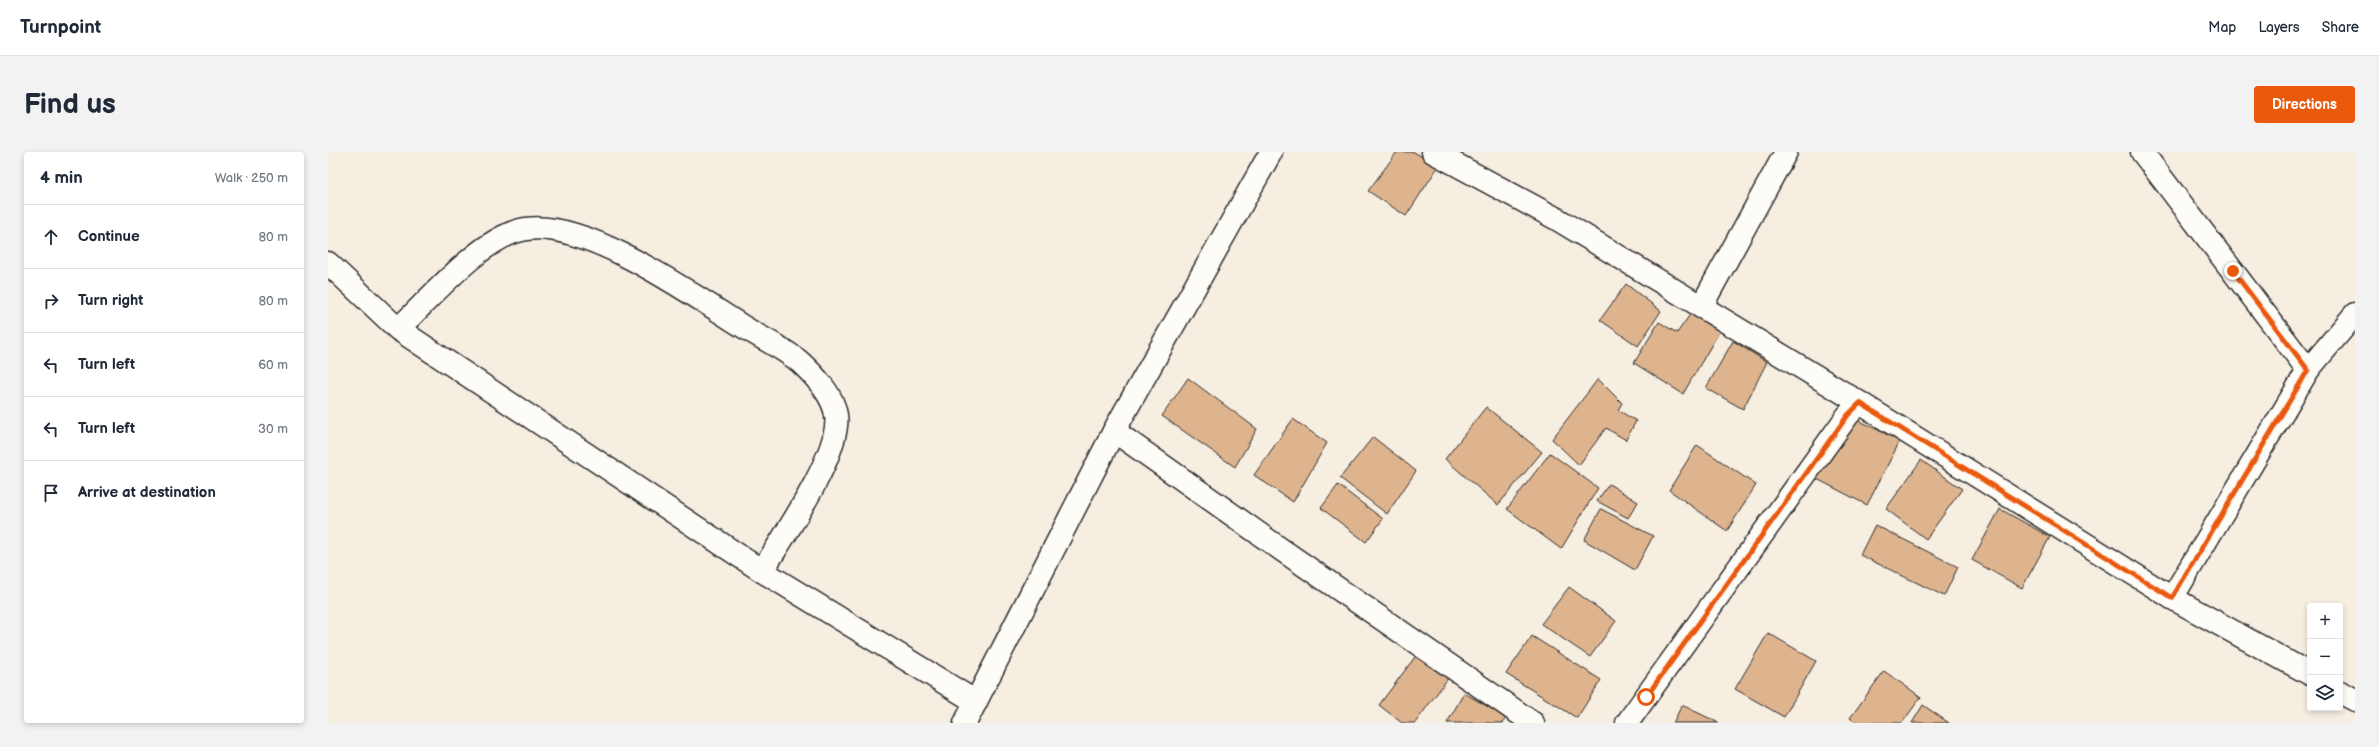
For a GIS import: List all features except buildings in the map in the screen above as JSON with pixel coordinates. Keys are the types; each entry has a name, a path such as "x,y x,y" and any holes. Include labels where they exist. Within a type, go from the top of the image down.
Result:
{"street":[{"path":"965,723 1114,431 1271,152"},
{"path":"1433,152 1557,219 1860,403 2172,598 2307,672"},
{"path":"1701,307 1786,152"},
{"path":"2142,152 2308,370"},
{"path":"398,329 477,254 493,242 513,232 541,228 592,241 618,252 799,361 828,394 836,415 834,436 810,494 762,571"},
{"path":"328,263 398,329 762,571 976,702"},
{"path":"2172,598 2308,370 2355,314"},
{"path":"1627,723 1848,415 1860,403"},
{"path":"1114,431 1282,550 1533,723"},
{"path":"2343,694 2355,700"}],"route":[{"path":"1646,697 1848,415 1860,403 2172,598 2308,370 2233,271"}]}
